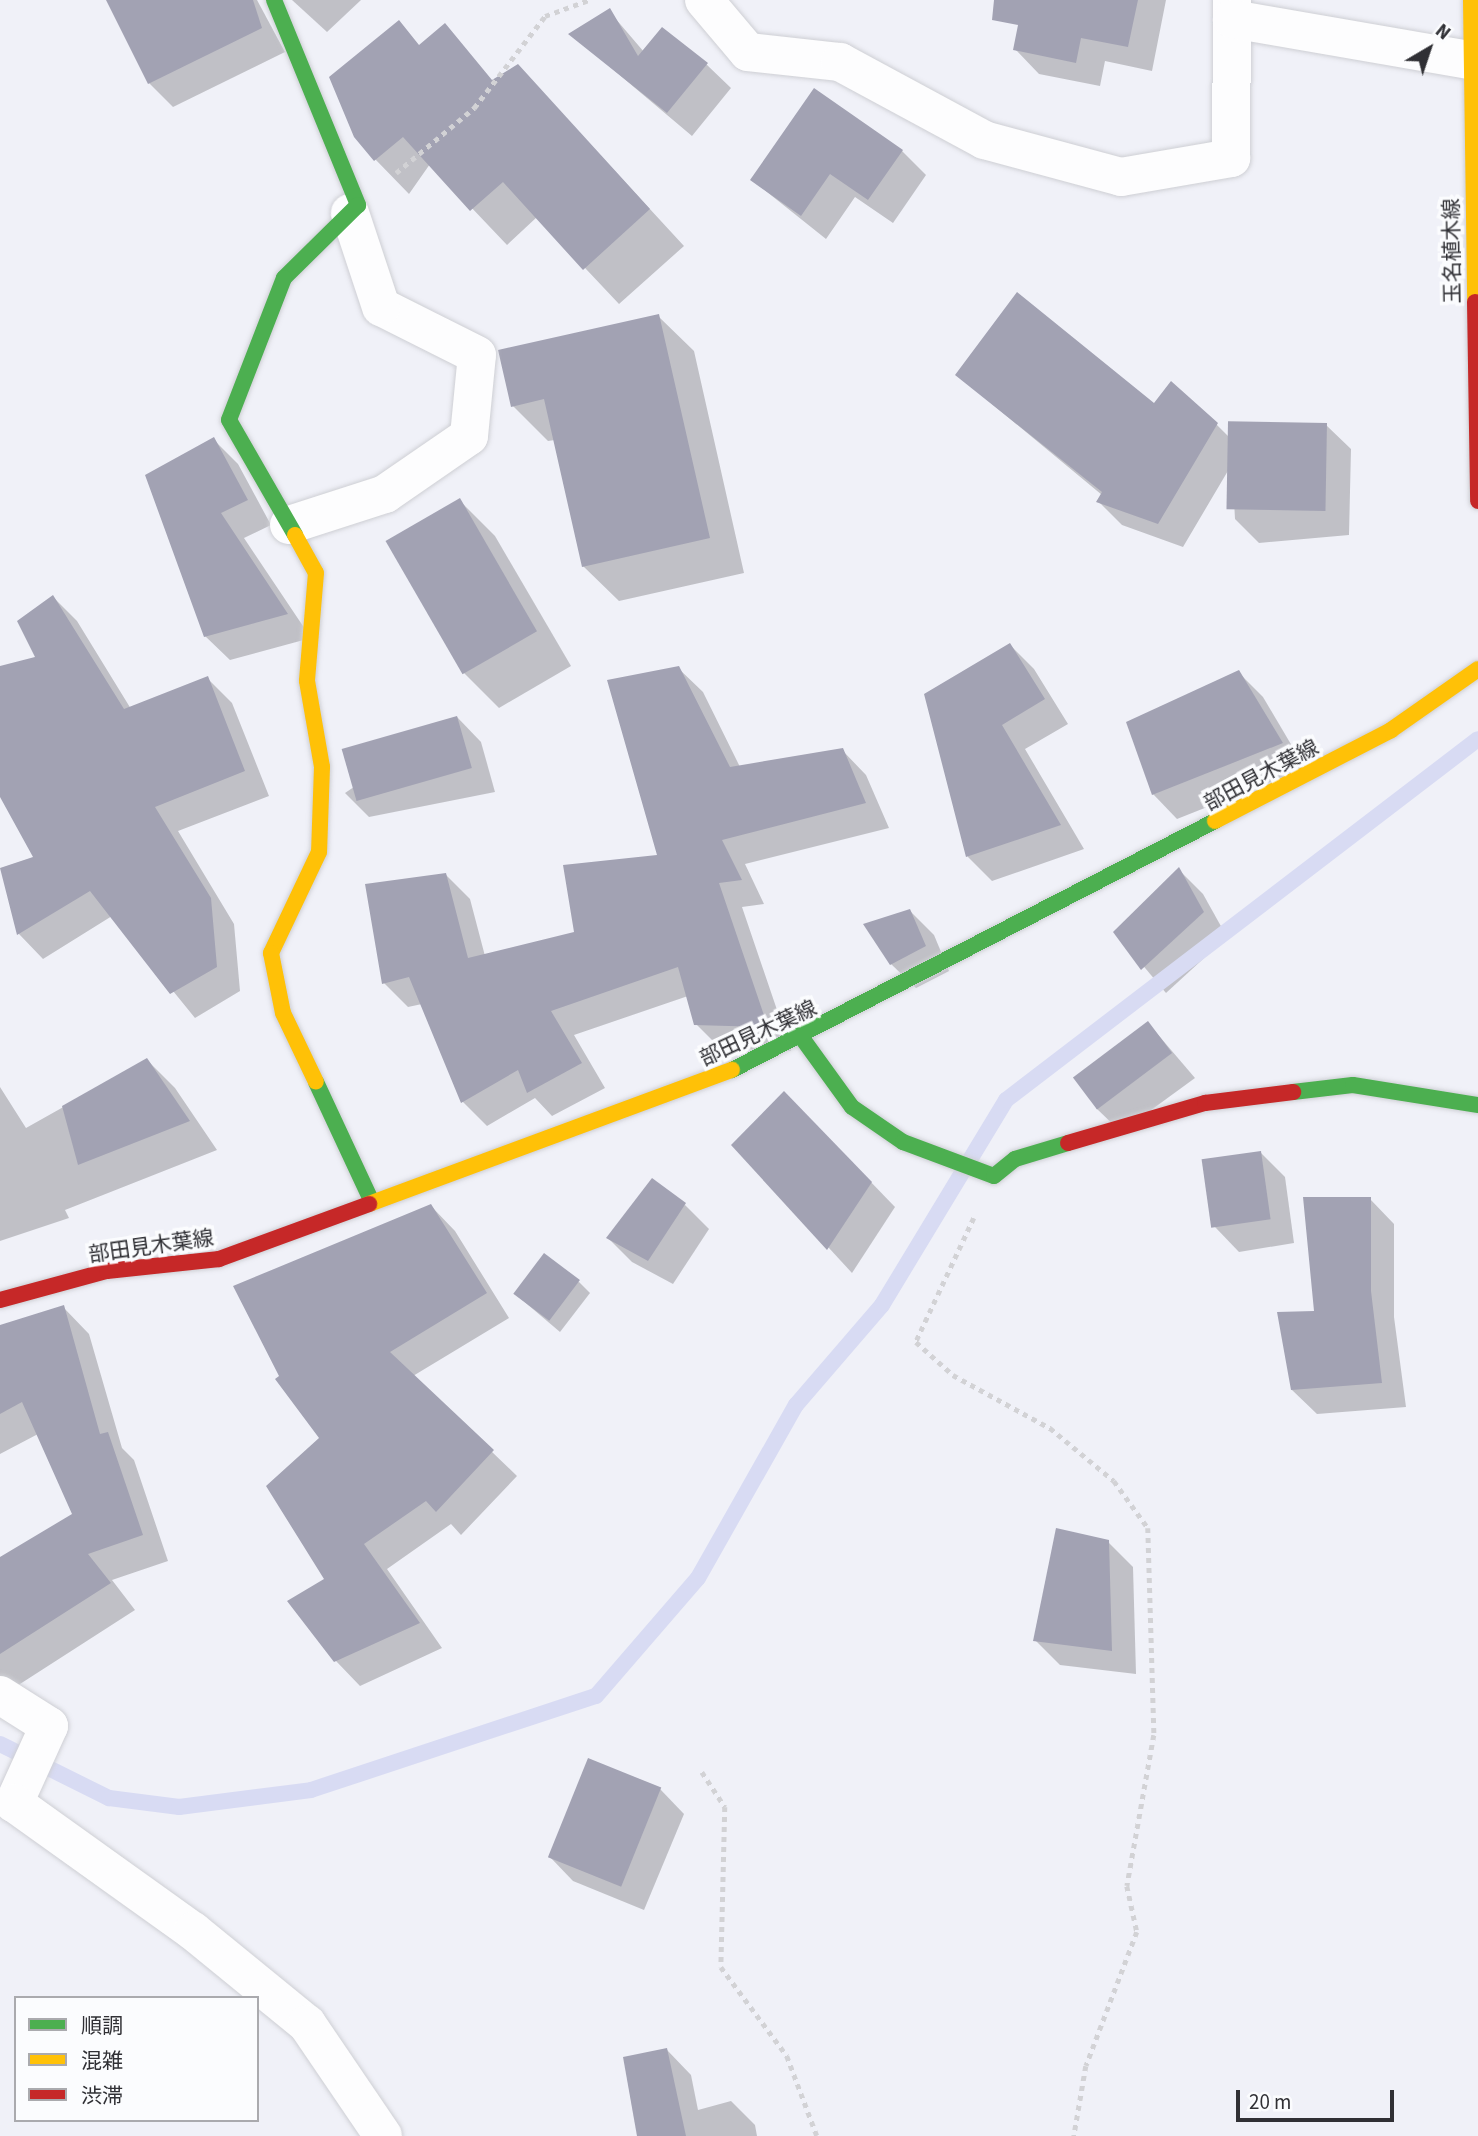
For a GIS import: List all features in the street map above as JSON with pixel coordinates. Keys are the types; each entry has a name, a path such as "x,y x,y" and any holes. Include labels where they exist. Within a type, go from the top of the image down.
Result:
{"main road":[{"path":"274,0 354,209 284,278 229,420 316,573 307,681 322,768 319,852 271,953 283,1013 372,1202"},
{"name":"玉名植木線","path":"1471,0 1478,501"},
{"name":"部田見木葉線","path":"0,1300 107,1271 219,1259 729,1072 802,1038 1391,730 1478,669"},
{"path":"802,1038 852,1107 903,1142 988,1174 1015,1159 1205,1103 1353,1085 1478,1105"}],"street":[{"path":"704,0 748,52 840,62 984,140 1121,177 1231,158 1232,10 1470,60"},
{"path":"289,525 385,494 469,436 477,355 381,307 354,209"},
{"path":"0,1695 49,1726 28,1780 14,1803 193,1931 307,2024 383,2136"}],"path":[{"path":"354,209 474,107 545,16 589,0"},
{"path":"988,1174 916,1342 953,1376 1050,1428 1114,1481 1148,1528 1154,1735 1127,1886 1137,1932 1086,2066 1074,2136"},
{"path":"702,1772 725,1807 720,1967 787,2056 817,2136"}],"building":[{"path":"106,0 253,0 262,28 148,84"},
{"path":"994,0 1138,0 1128,47 1081,38 1076,63 1013,50 1018,25 992,20"},
{"path":"610,8 638,56 662,27 708,63 667,113 568,34"},
{"path":"399,20 419,45 445,23 492,80 518,64 650,209 583,270 503,182 470,211 403,137 374,161 354,137 329,77"},
{"path":"814,88 903,150 868,200 830,174 801,216 750,180"},
{"path":"1017,292 1154,403 1171,381 1218,423 1158,524 1096,502 1102,492 955,375"},
{"path":"659,314 710,538 582,567 544,399 511,407 498,350"},
{"path":"1228,421 1327,423 1325,511 1226,509"},
{"path":"214,437 248,500 221,513 288,614 204,637 145,475"},
{"path":"460,498 537,631 463,674 386,541"},
{"path":"53,595 124,709 208,676 245,771 155,807 211,898 217,967 170,994 90,891 17,935 0,868 33,857 0,797 0,666 35,657 17,621"},
{"path":"1010,643 1045,699 1002,725 1061,825 966,857 924,694"},
{"path":"679,666 730,767 843,748 866,803 722,840 742,880 719,883 768,1027 694,1025 678,967 551,1011 582,1063 527,1093 518,1070 461,1103 409,977 382,984 365,884 446,873 468,958 574,932 563,865 657,855 607,680"},
{"path":"1239,670 1283,743 1152,795 1126,722"},
{"path":"457,716 472,768 357,801 342,749"},
{"path":"1179,867 1204,912 1141,970 1113,932"},
{"path":"910,909 926,946 890,965 863,924"},
{"path":"1148,1021 1172,1053 1097,1110 1073,1078"},
{"path":"147,1058 190,1121 78,1165 62,1106"},
{"path":"784,1091 872,1182 827,1250 731,1145"},
{"path":"1261,1151 1271,1219 1211,1228 1202,1159"},
{"path":"652,1178 686,1203 648,1261 606,1238"},
{"path":"1303,1197 1371,1197 1371,1291 1382,1383 1291,1390 1277,1312 1314,1311"},
{"path":"431,1204 487,1293 390,1352 494,1450 436,1512 426,1501 364,1544 420,1623 334,1662 287,1601 324,1579 266,1486 319,1438 275,1379 279,1376 233,1286"},
{"path":"544,1253 580,1280 549,1321 513,1294"},
{"path":"64,1305 100,1434 108,1432 143,1535 88,1554 111,1583 0,1654 0,1557 72,1514 22,1402 0,1414 0,1325"},
{"path":"1056,1528 1109,1540 1112,1651 1033,1641"},
{"path":"588,1758 661,1788 621,1887 548,1857"},
{"path":"667,2048 686,2136 637,2136 623,2057"}],"waterway":[{"path":"0,1744 109,1798 179,1807 311,1790 596,1696 698,1578 796,1405 882,1305 1006,1100 1478,739"}],"traffic: fast":[{"path":"274,0 358,205 284,278 229,420 295,535"},
{"path":"732,1070 1215,821"},
{"path":"802,1038 852,1107 903,1142 994,1176 1015,1159 1068,1143"},
{"path":"316,1082 372,1202"},
{"path":"1293,1092 1353,1085 1478,1105"}],"traffic: slow":[{"path":"1471,0 1475,302"},
{"path":"295,535 316,573 307,681 322,767 319,852 271,953 283,1013 316,1082"},
{"path":"1215,821 1391,730 1478,669"},
{"path":"369,1204 732,1070"}],"traffic: jam":[{"path":"1475,302 1478,501"},
{"path":"1068,1143 1205,1103 1293,1092"},
{"path":"0,1300 107,1271 219,1259 369,1204"}]}
